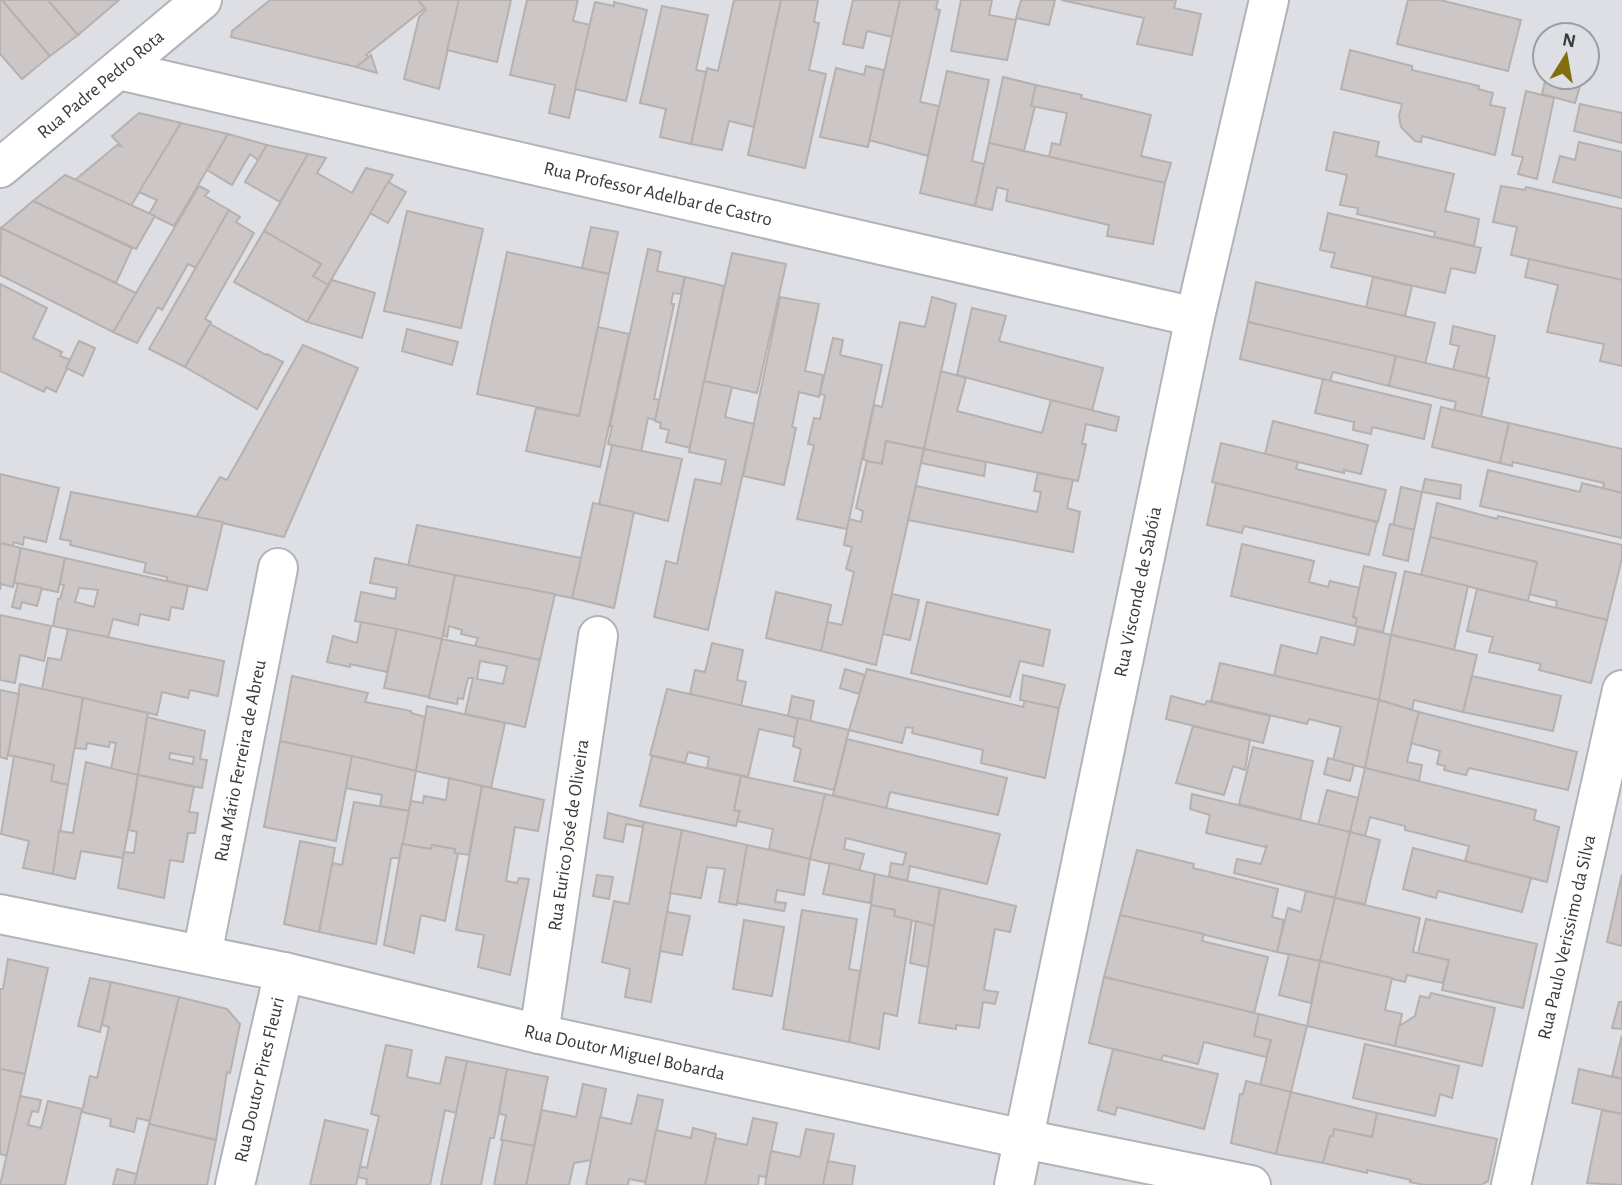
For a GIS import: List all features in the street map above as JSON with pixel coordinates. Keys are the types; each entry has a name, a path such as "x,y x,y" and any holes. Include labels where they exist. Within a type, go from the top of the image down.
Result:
{"street":[{"name":"Rua Padre Pedro Rota","path":"0,167 202,0"},
{"name":"Rua Visconde de Sabóia","path":"1014,1185 1195,317 1269,0"},
{"name":"Rua Professor Adelbar de Castro","path":"119,70 1195,317"},
{"name":"Rua Mário Ferreira de Abreu","path":"202,955 278,568"},
{"name":"Rua Eurico José de Oliveira","path":"539,1034 598,636"},
{"name":"Rua Paulo Verissimo da Silva","path":"1511,1185 1622,690"},
{"name":"Rua Doutor Miguel Bobarda","path":"0,914 284,972 539,1034 1251,1185"},
{"name":"Rua Doutor Pires Fleuri","path":"235,1185 284,972"}],"building":[{"path":"0,0 50,56 22,79 0,54"},
{"path":"2,0 48,0 78,35 50,56"},
{"path":"48,0 119,0 78,35"},
{"path":"270,0 418,0 425,8 366,55 369,57 356,67 231,37 232,31"},
{"path":"418,0 459,0 439,89 404,79 419,17 426,10"},
{"path":"459,0 511,0 497,62 447,50"},
{"path":"527,0 578,0 573,21 590,25 569,118 549,113 555,85 510,75"},
{"path":"734,0 781,0 754,127 729,121 722,150 691,144 707,68 718,71"},
{"path":"781,0 818,0 814,22 819,23 809,70 826,74 805,168 748,155"},
{"path":"853,0 900,0 892,37 867,31 863,48 843,44"},
{"path":"900,0 938,0 936,9 940,10 920,102 939,106 928,156 869,140"},
{"path":"961,0 992,0 989,15 1016,20 1007,60 951,51"},
{"path":"1021,0 1055,0 1049,25 1016,18"},
{"path":"1061,0 1176,0 1174,8 1201,14 1192,55 1137,44 1144,18"},
{"path":"1408,0 1440,0 1521,20 1508,71 1397,44"},
{"path":"595,2 614,6 614,2 647,10 626,101 575,89"},
{"path":"662,6 708,15 696,70 706,72 691,144 660,137 666,109 640,103"},
{"path":"1350,50 1412,66 1412,70 1479,86 1478,89 1493,93 1490,105 1505,108 1495,155 1422,136 1421,142 1415,141 1401,127 1399,116 1402,104 1341,89"},
{"path":"371,55 377,73 356,67 369,57"},
{"path":"866,66 884,70 868,147 820,137 836,68 864,75"},
{"path":"947,71 989,80 972,161 984,164 975,206 920,193"},
{"path":"1003,77 1036,85 1031,106 1035,106 1024,151 989,143"},
{"path":"1036,85 1151,115 1141,156 1171,163 1165,183 1049,157 1052,143 1060,145 1067,113 1031,106"},
{"path":"1526,91 1554,98 1537,179 1518,174 1523,157 1512,155"},
{"path":"1543,91 1579,91 1575,103 1542,94"},
{"path":"1580,104 1622,113 1622,143 1574,131"},
{"path":"139,113 181,123 131,206 75,180 117,145 121,146 112,136"},
{"path":"181,123 228,134 174,226 149,214 157,200 139,192"},
{"path":"1334,132 1379,142 1376,156 1454,174 1445,211 1479,219 1474,246 1434,237 1435,232 1357,214 1358,208 1340,205 1347,175 1326,170"},
{"path":"228,134 267,145 258,160 250,154 232,185 207,170"},
{"path":"1579,142 1622,152 1622,198 1553,182 1560,156 1575,160"},
{"path":"989,143 1165,183 1153,244 1107,236 1109,225 1006,201 1008,190 997,187 992,210 975,206"},
{"path":"267,145 308,154 280,202 245,182"},
{"path":"308,154 326,158 317,173 352,193 366,168 393,175 328,285 313,276 321,264 264,231"},
{"path":"65,175 155,216 136,249 33,201"},
{"path":"388,182 406,192 388,223 370,213"},
{"path":"199,186 209,191 205,196 229,210 196,268 188,264 162,310 158,307 137,343 113,332"},
{"path":"1501,186 1525,190 1526,187 1622,209 1622,280 1511,255 1517,227 1493,222"},
{"path":"33,201 132,248 116,283 1,228"},
{"path":"229,210 240,217 236,222 254,233 205,319 211,322 185,367 149,349"},
{"path":"407,211 483,229 461,328 384,311"},
{"path":"1328,213 1481,248 1475,273 1451,268 1445,293 1331,267 1335,253 1320,250"},
{"path":"591,227 618,232 609,274 582,268"},
{"path":"1,228 136,293 113,332 0,275"},
{"path":"264,231 321,264 313,276 328,285 307,322 234,282"},
{"path":"648,249 661,252 657,271 685,277 681,294 673,293 671,304 674,304 654,399 660,400 655,420 648,418 641,452 608,444"},
{"path":"507,252 609,274 579,416 477,394"},
{"path":"732,253 786,264 757,393 704,381"},
{"path":"1529,259 1622,280 1622,366 1600,361 1604,344 1547,332 1558,285 1525,277"},
{"path":"685,277 724,286 690,448 666,442 669,430 660,428 661,423 655,421"},
{"path":"1373,277 1412,286 1405,316 1366,308"},
{"path":"332,280 375,293 362,338 307,322"},
{"path":"1256,282 1435,323 1425,364 1248,322"},
{"path":"0,284 47,308 33,338 62,352 60,356 71,360 56,392 46,387 44,392 0,371"},
{"path":"780,297 819,304 805,371 823,375 819,397 799,392 792,427 796,428 784,485 743,476"},
{"path":"932,297 956,304 924,449 886,441 882,464 867,461 863,459 874,405 882,407 900,322 925,327"},
{"path":"972,308 1006,316 999,341 1103,368 1092,411 957,375"},
{"path":"1248,322 1396,356 1389,386 1333,372 1330,381 1240,359"},
{"path":"210,324 283,362 257,409 185,367"},
{"path":"1453,326 1495,336 1486,378 1453,370 1459,346 1450,344"},
{"path":"598,327 629,334 600,467 526,451 536,408 579,416"},
{"path":"407,329 458,342 452,365 402,351"},
{"path":"833,338 843,340 840,355 882,365 847,529 797,519 814,445 808,444 814,418 820,419 825,395 820,394"},
{"path":"79,341 95,348 83,376 66,368"},
{"path":"303,345 358,368 284,537 196,517 220,477 227,480"},
{"path":"1396,356 1489,378 1481,417 1454,411 1456,402 1389,386"},
{"path":"941,371 966,378 957,411 1042,433 1051,400 1119,417 1116,431 1086,424 1082,444 1086,444 1078,481 924,449"},
{"path":"1323,379 1431,405 1424,439 1372,427 1371,434 1353,430 1354,422 1315,413"},
{"path":"704,381 732,387 725,417 754,424 708,630 654,617 666,561 677,564 695,479 721,484 726,460 689,452"},
{"path":"1441,407 1509,423 1500,463 1432,447"},
{"path":"1273,421 1368,445 1361,474 1344,470 1344,473 1265,454"},
{"path":"1509,423 1622,449 1622,493 1603,488 1604,483 1513,462 1512,466 1500,463"},
{"path":"886,441 924,449 876,665 821,651 827,622 842,625 854,572 846,569 852,547 844,545 849,519 861,522 863,511 856,508 867,461 882,464"},
{"path":"1221,443 1298,462 1296,469 1386,490 1378,522 1212,482"},
{"path":"612,445 682,459 668,521 599,504"},
{"path":"924,449 986,462 984,476 921,463"},
{"path":"1488,470 1580,492 1582,483 1622,493 1622,538 1480,506"},
{"path":"1038,473 1073,480 1067,508 1080,512 1073,552 908,520 916,486 1037,512 1041,492 1034,491"},
{"path":"0,474 59,488 46,542 24,537 23,545 14,542 13,546 0,543"},
{"path":"1425,479 1461,485 1460,499 1422,492"},
{"path":"1216,483 1377,522 1369,555 1244,526 1242,533 1207,525"},
{"path":"1401,487 1422,492 1414,530 1393,526"},
{"path":"71,492 223,522 207,590 167,581 167,577 144,572 146,563 70,545 71,541 60,539"},
{"path":"593,503 634,512 614,608 572,598"},
{"path":"1437,503 1497,519 1498,516 1622,545 1622,558 1607,620 1556,608 1557,601 1529,594 1537,562 1430,537"},
{"path":"1390,524 1414,530 1408,561 1383,555"},
{"path":"417,525 581,558 572,598 408,566"},
{"path":"1430,537 1537,562 1528,601 1421,575"},
{"path":"0,543 21,548 13,587 1,584 0,590"},
{"path":"1242,544 1314,561 1309,582 1328,587 1330,581 1360,588 1353,617 1357,618 1355,626 1231,596"},
{"path":"21,548 65,558 58,592 14,583"},
{"path":"65,558 188,586 183,609 171,607 169,620 140,614 138,625 113,619 108,638 53,626 58,599 64,585 60,584","holes":["79,588 98,590 94,607 75,602"]},
{"path":"375,558 455,575 442,639 355,621 361,592 395,599 397,588 370,583"},
{"path":"1364,566 1396,573 1383,632 1355,626 1357,618 1353,617"},
{"path":"1405,571 1468,586 1454,650 1391,635"},
{"path":"455,575 555,594 540,660 475,646 478,638 461,634 462,630 449,626 447,637 443,635"},
{"path":"18,583 42,588 37,606 22,602 20,609 12,607"},
{"path":"1477,589 1607,620 1591,683 1539,670 1541,664 1489,652 1493,637 1467,631"},
{"path":"776,592 831,605 821,651 766,638"},
{"path":"892,594 919,600 910,640 883,634"},
{"path":"927,602 1050,630 1043,666 1020,661 1010,697 911,673"},
{"path":"0,615 51,626 44,661 20,655 15,683 0,680"},
{"path":"361,622 397,629 387,672 327,662 333,636 357,643"},
{"path":"1358,627 1391,635 1379,700 1274,676 1281,645 1317,654 1321,637 1354,645"},
{"path":"68,629 224,661 218,696 190,690 188,698 162,692 157,715 42,689 48,658 61,660"},
{"path":"397,629 442,639 429,697 384,688"},
{"path":"1391,635 1477,655 1463,712 1414,700 1412,710 1379,700"},
{"path":"442,639 540,660 525,727 465,714 473,678 468,678 463,699 458,698 457,704 429,698","holes":["480,661 507,666 503,684 477,679"]},
{"path":"712,643 743,650 737,680 746,682 741,706 690,694 695,670 705,672"},
{"path":"1220,663 1379,700 1365,768 1333,760 1341,727 1309,719 1307,724 1211,701"},
{"path":"845,669 865,675 859,694 840,688"},
{"path":"867,669 1023,707 1025,700 1059,708 1045,778 981,763 983,750 912,733 913,728 906,727 902,743 849,730"},
{"path":"1023,675 1065,685 1059,708 1020,700"},
{"path":"292,676 368,693 365,702 411,711 425,717 416,771 280,741"},
{"path":"1472,676 1561,696 1553,731 1463,712"},
{"path":"20,684 83,698 68,785 51,781 54,765 8,755"},
{"path":"667,689 798,718 795,737 759,729 748,777 707,768 709,757 688,752 685,763 650,755"},
{"path":"0,690 19,694 7,759 0,757"},
{"path":"792,696 814,701 810,722 788,716"},
{"path":"1171,696 1205,705 1207,701 1270,716 1263,743 1166,719"},
{"path":"83,698 148,713 138,775 111,769 116,743 110,742 109,747 87,743 86,749 75,748"},
{"path":"1379,700 1419,712 1407,762 1422,765 1419,781 1365,768"},
{"path":"427,706 505,723 491,788 416,771"},
{"path":"1419,712 1577,752 1568,790 1469,768 1466,775 1444,770 1445,766 1437,764 1440,751 1411,743"},
{"path":"147,717 205,731 200,759 207,760 202,788 138,775","holes":["170,753 194,757 193,764 169,759"]},
{"path":"798,718 849,730 834,790 794,781 801,749 793,746"},
{"path":"1193,726 1250,740 1245,770 1233,766 1224,795 1176,783"},
{"path":"847,739 1007,778 998,815 890,792 886,809 833,795"},
{"path":"280,741 352,756 336,841 264,827"},
{"path":"1253,747 1313,761 1300,820 1239,804"},
{"path":"14,756 54,765 51,781 68,785 53,874 23,868 29,841 1,834"},
{"path":"352,756 416,771 409,811 380,806 382,795 346,788"},
{"path":"652,756 741,776 734,810 740,811 736,826 640,806"},
{"path":"1328,758 1354,765 1350,781 1324,774"},
{"path":"86,762 138,775 123,858 81,851 75,879 53,874 59,831 73,833"},
{"path":"1365,768 1536,810 1534,820 1559,827 1547,882 1465,861 1469,846 1405,830 1405,826 1370,817 1365,836 1350,832"},
{"path":"138,775 194,787 189,812 198,813 195,833 188,833 183,862 170,860 164,898 118,888 124,852 134,853 137,832 129,830"},
{"path":"741,776 825,794 810,859 769,849 773,829 737,821 740,811 734,810"},
{"path":"449,778 482,786 469,855 454,853 455,849 432,845 431,849 402,844 411,801 423,803 424,796 446,800"},
{"path":"482,786 544,800 538,831 515,827 506,881 517,883 519,878 529,879 510,975 478,967 484,935 456,930"},
{"path":"1327,790 1358,798 1350,832 1318,825"},
{"path":"825,794 1000,834 987,884 910,866 907,881 889,876 891,863 903,865 906,853 846,838 844,849 864,854 859,871 810,859"},
{"path":"1192,794 1350,832 1335,898 1234,873 1237,859 1261,864 1267,845 1265,847 1206,833 1210,815 1190,809"},
{"path":"354,802 409,811 400,858 391,858 376,944 319,932 332,863 342,865"},
{"path":"608,813 644,822 643,827 626,824 623,842 604,838"},
{"path":"644,822 682,830 651,1002 625,997 630,969 602,962 614,901 629,904"},
{"path":"682,830 747,845 737,905 719,902 725,869 707,867 701,898 670,893"},
{"path":"1350,832 1380,840 1365,904 1335,898"},
{"path":"300,841 335,848 319,932 284,924"},
{"path":"402,844 431,849 432,845 455,849 454,853 458,854 445,921 421,915 414,953 384,945"},
{"path":"747,845 810,859 804,895 777,890 775,902 786,903 784,911 737,903"},
{"path":"1413,848 1531,878 1522,912 1438,891 1436,898 1403,889"},
{"path":"1137,850 1194,864 1193,868 1278,889 1272,917 1284,920 1277,952 1120,915"},
{"path":"830,863 875,874 870,903 823,894"},
{"path":"875,874 940,888 934,926 894,916 895,910 871,905"},
{"path":"1622,874 1622,946 1607,942"},
{"path":"597,875 613,877 609,899 593,896"},
{"path":"940,888 1016,906 1010,932 995,929 984,990 998,992 995,1004 983,1002 979,1028 956,1025 956,1029 919,1023"},
{"path":"1306,891 1335,898 1320,961 1277,952 1288,908 1301,912"},
{"path":"1335,898 1420,918 1413,952 1449,960 1443,983 1407,975 1405,982 1320,961"},
{"path":"871,905 895,910 894,916 912,920 897,1016 884,1013 879,1049 849,1042"},
{"path":"802,910 857,919 849,969 860,971 849,1042 783,1029"},
{"path":"667,912 690,916 682,955 660,951"},
{"path":"1120,915 1204,934 1202,941 1268,957 1254,1013 1104,977"},
{"path":"1426,919 1537,944 1523,1008 1442,990 1449,960 1418,953"},
{"path":"744,920 784,927 772,996 733,989"},
{"path":"916,921 934,926 928,967 910,963"},
{"path":"1289,954 1320,961 1311,1003 1279,995"},
{"path":"8,959 48,968 25,1074 0,1069 0,989 3,989"},
{"path":"1320,961 1392,978 1385,1010 1402,1014 1395,1046 1307,1026"},
{"path":"1104,977 1259,1014 1254,1036 1271,1040 1266,1057 1204,1042 1198,1064 1163,1055 1161,1061 1089,1043"},
{"path":"90,978 111,982 100,1032 78,1026"},
{"path":"111,982 179,997 150,1121 137,1118 134,1132 110,1126 111,1119 82,1112 90,1076 97,1078 109,1027 102,1025"},
{"path":"1431,993 1495,1008 1482,1066 1395,1046 1399,1026 1415,1016 1420,996 1429,998"},
{"path":"179,997 227,1009 240,1024 230,1073 227,1072 216,1140 149,1124"},
{"path":"1619,1002 1622,1002 1622,1029 1612,1028"},
{"path":"1259,1014 1307,1026 1291,1092 1260,1085 1271,1040 1254,1036"},
{"path":"1622,1035 1622,1079 1612,1076"},
{"path":"1365,1044 1459,1066 1452,1098 1440,1094 1435,1116 1353,1098"},
{"path":"386,1045 412,1050 407,1077 440,1084 446,1057 467,1061 456,1113 445,1110 430,1185 366,1185 367,1179 357,1177 360,1166 367,1168 379,1116 371,1114"},
{"path":"1113,1049 1218,1074 1204,1129 1117,1107 1115,1115 1098,1110"},
{"path":"467,1061 507,1069 494,1138 490,1138 481,1185 441,1185"},
{"path":"0,1069 25,1074 7,1156 0,1154"},
{"path":"507,1069 548,1077 534,1146 501,1140 506,1115 499,1114"},
{"path":"1579,1069 1622,1079 1622,1114 1572,1103"},
{"path":"1246,1081 1291,1092 1276,1154 1231,1143 1240,1094 1243,1094"},
{"path":"583,1084 606,1089 592,1160 574,1163 569,1185 526,1185 542,1110 576,1117"},
{"path":"1291,1092 1377,1113 1372,1137 1334,1129 1323,1163 1276,1154"},
{"path":"638,1095 663,1100 646,1182 629,1179 628,1185 586,1185 600,1117 631,1124"},
{"path":"20,1096 41,1100 38,1112 32,1111 28,1125 41,1128 48,1101 82,1109 65,1185 0,1185"},
{"path":"1602,1110 1622,1114 1622,1185 1587,1183"},
{"path":"1377,1113 1497,1139 1488,1181 1481,1185 1424,1185 1367,1170 1367,1173 1323,1163 1334,1129 1372,1137"},
{"path":"753,1118 777,1123 766,1177 759,1176 758,1185 705,1185 715,1138 747,1145"},
{"path":"325,1120 368,1130 356,1185 310,1185"},
{"path":"149,1124 216,1140 207,1185 134,1185"},
{"path":"693,1128 716,1134 705,1185 645,1185 656,1130 691,1138"},
{"path":"806,1129 834,1134 823,1185 765,1185 771,1151 800,1157"},
{"path":"503,1140 534,1146 526,1185 494,1185"},
{"path":"828,1161 855,1166 852,1185 823,1185"},
{"path":"117,1169 137,1174 134,1185 113,1185"}]}
